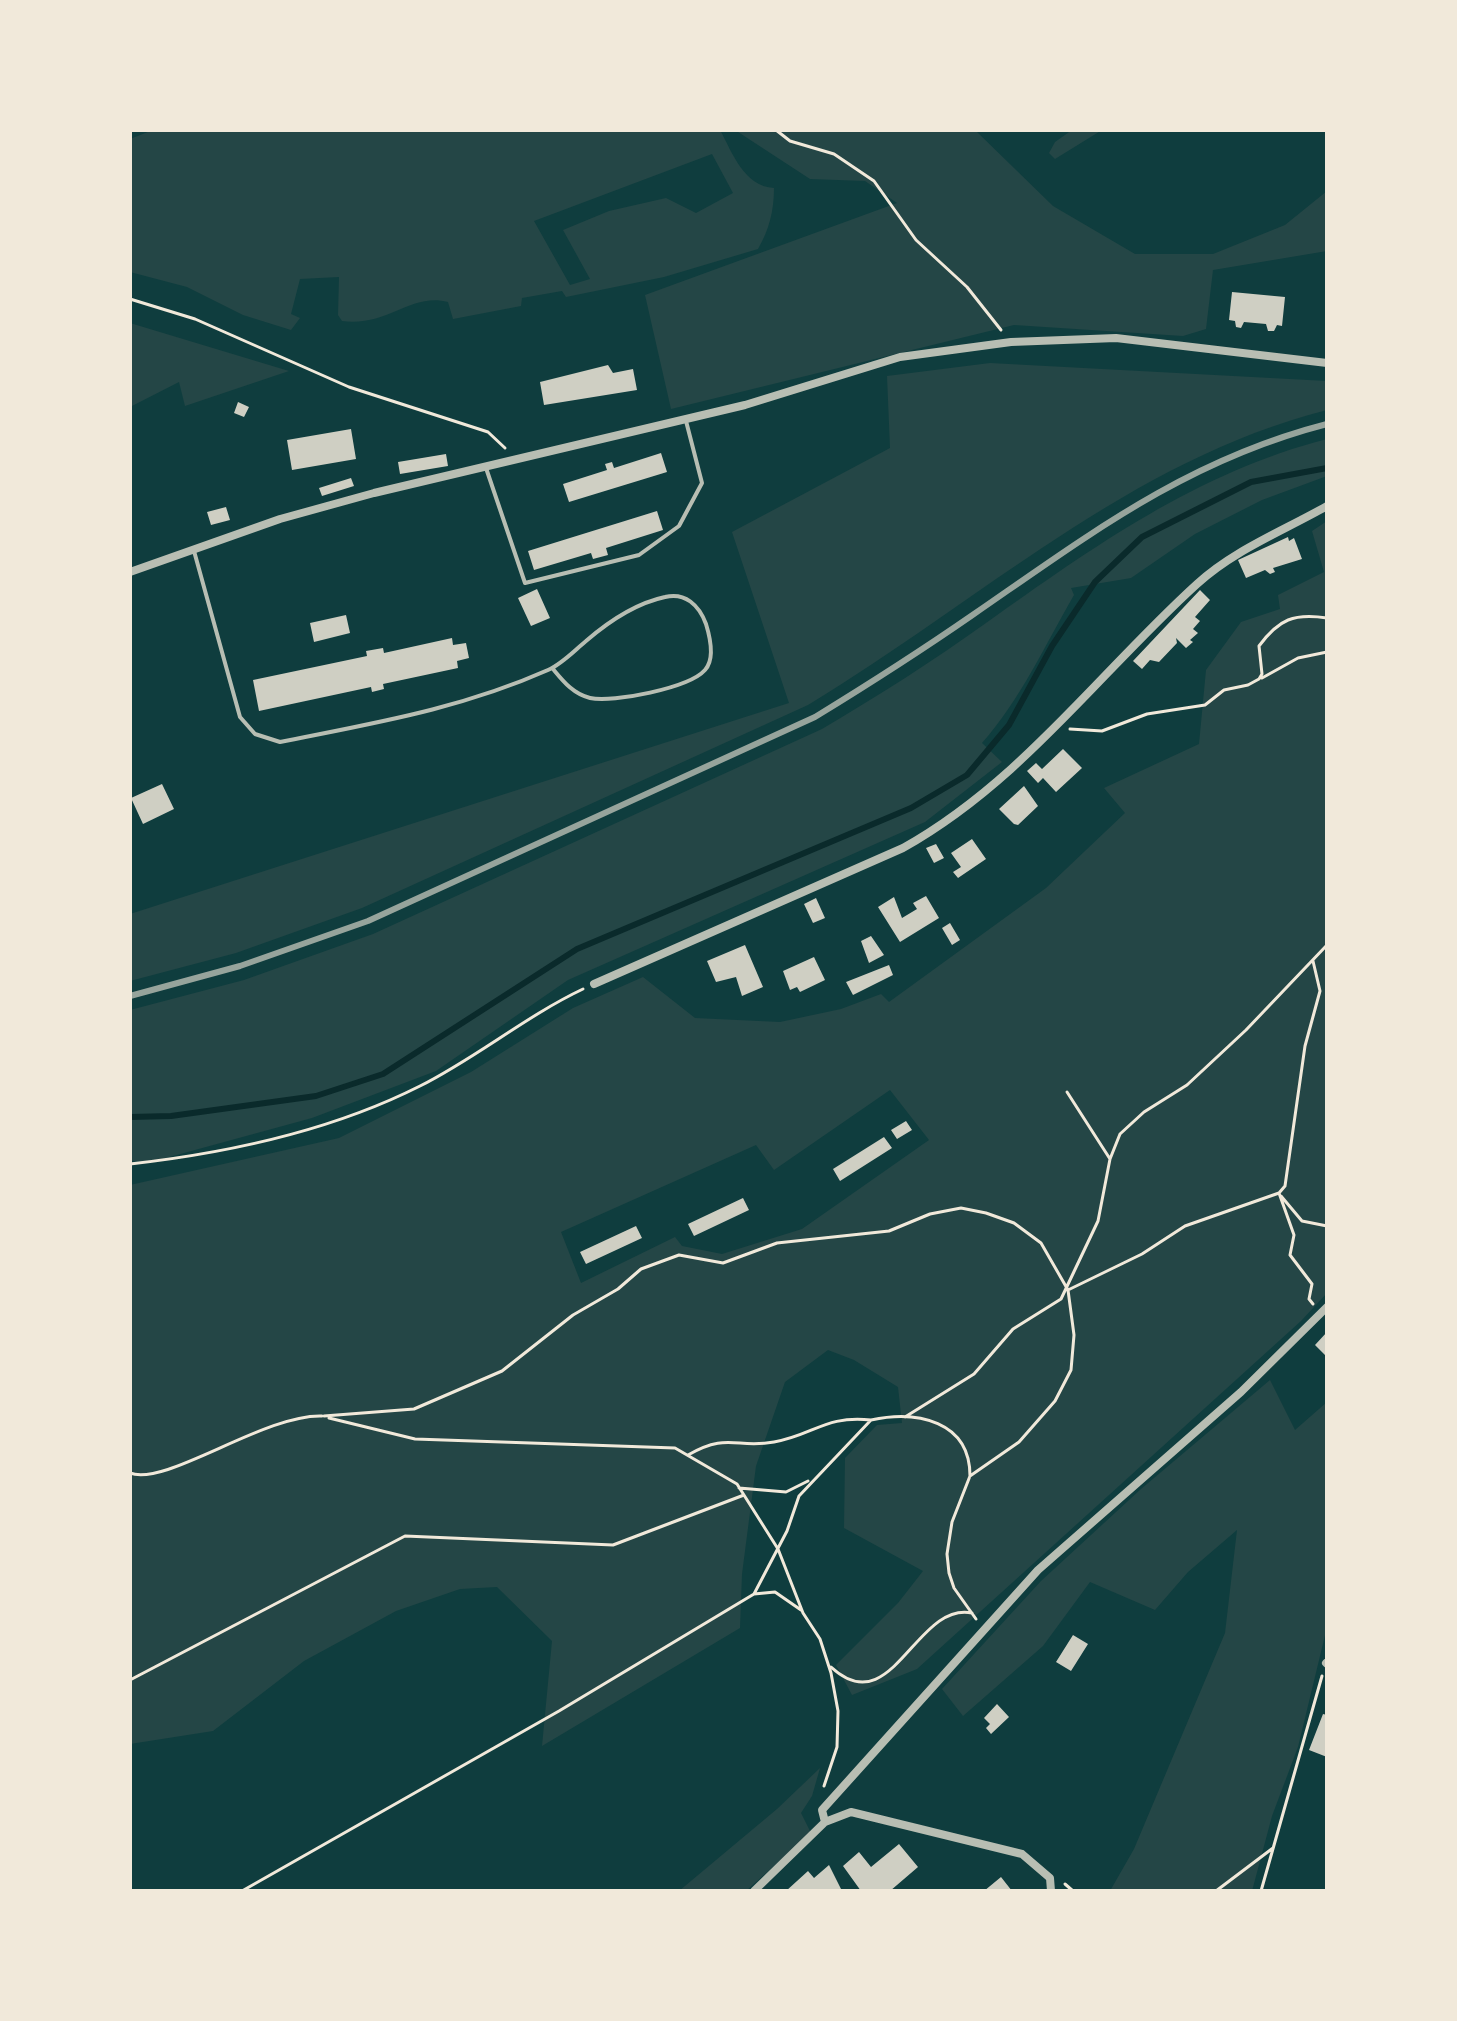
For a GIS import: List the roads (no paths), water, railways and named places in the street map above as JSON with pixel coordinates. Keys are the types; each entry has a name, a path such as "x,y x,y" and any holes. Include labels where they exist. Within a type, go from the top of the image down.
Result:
{"street":[{"path":"130,572 347,500 745,405 900,357 1011,342 1116,338 1327,363"},
{"path":"594,984 903,848 939,828 1001,780 1197,584 1229,558 1327,506"},
{"path":"825,1822 822,1810 1038,1570 1176,1451 1327,1307"},
{"path":"754,1891 825,1822 851,1812 1022,1854 1050,1878 1051,1891"}],"lane":[{"path":"486,468 525,583 639,555 679,526 702,483 685,419"},
{"path":"193,549 240,717 255,734 280,742 459,705 553,669 623,615 663,597 679,595 694,603 705,622 711,654 707,668 693,679 617,700 588,698 568,687 553,669"}],"waterway":[{"path":"130,1117 171,1116 316,1096 383,1074 577,949 911,808 967,775 1009,725 1052,646 1095,582 1142,537 1251,482 1327,468"}],"railway":[{"path":"130,996 240,966 368,921 815,717 1142,502 1229,458 1276,439 1327,424"}]}
